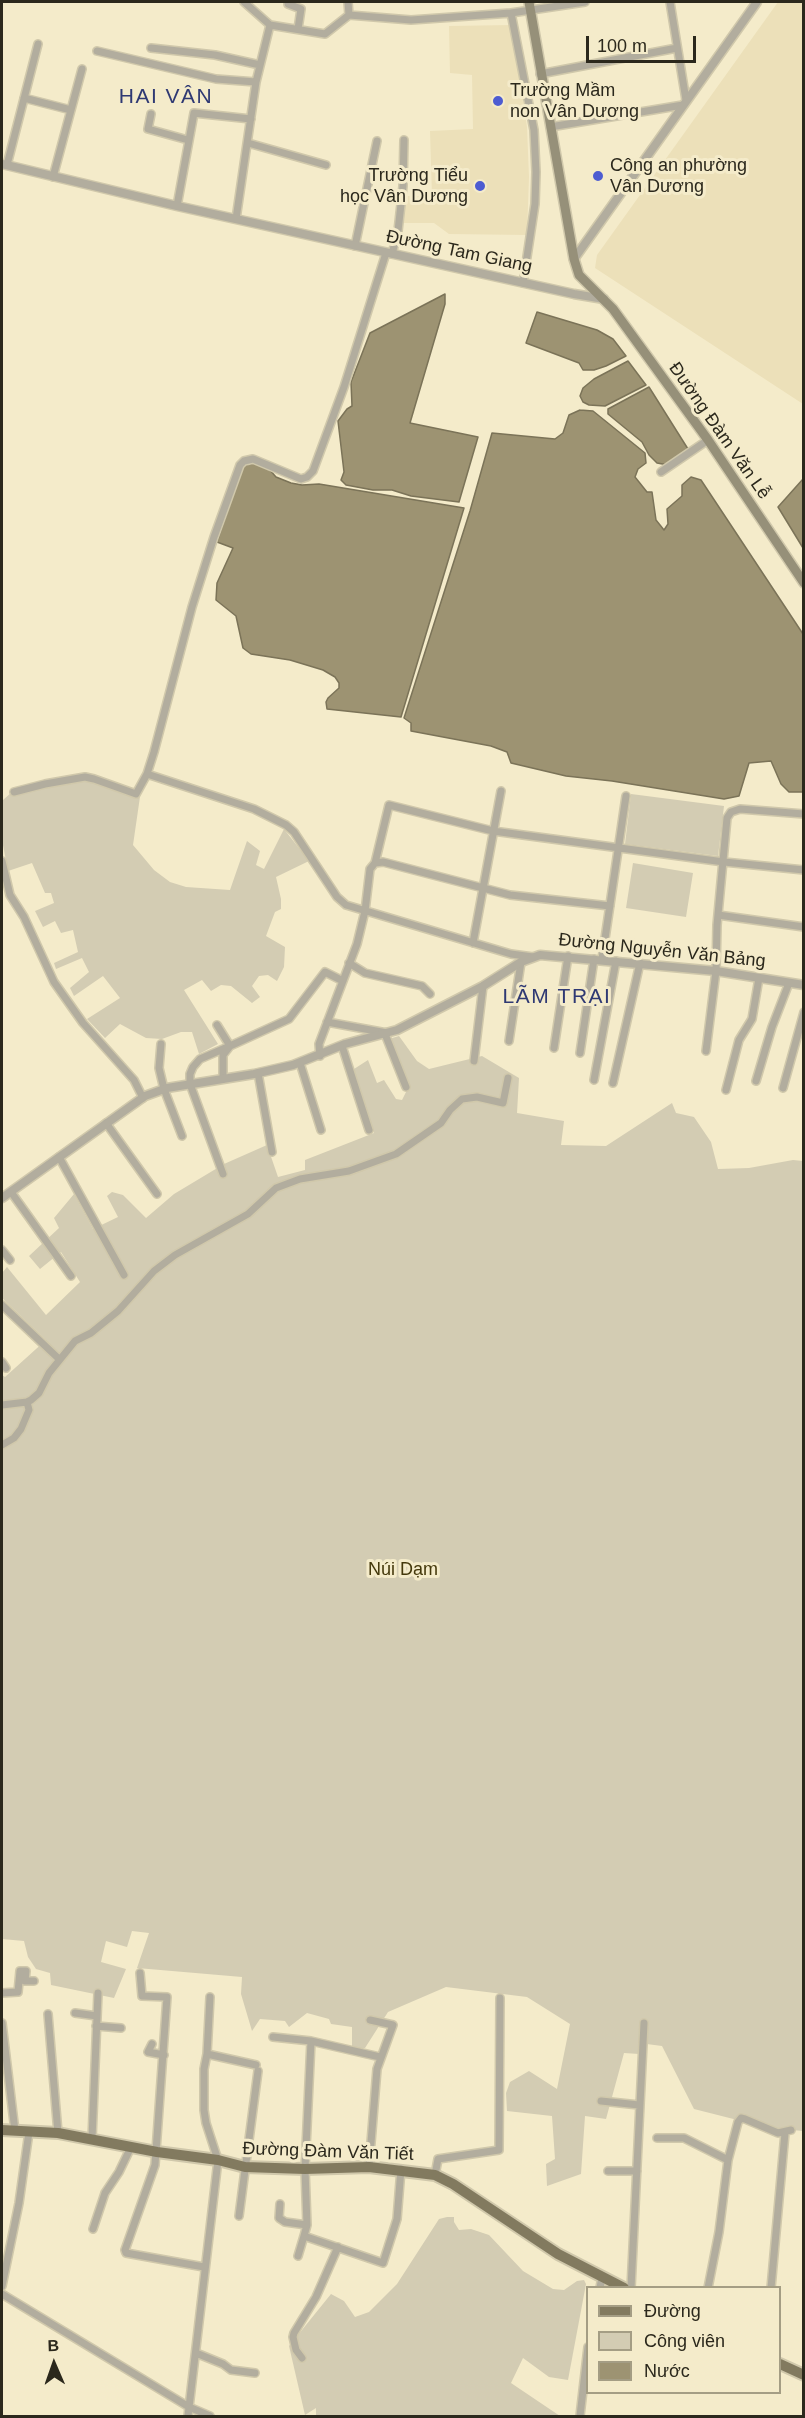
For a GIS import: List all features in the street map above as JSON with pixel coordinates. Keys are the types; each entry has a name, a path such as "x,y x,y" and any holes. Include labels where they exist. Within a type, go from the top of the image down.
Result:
{"main road":[{"path":"529,6 574,259 579,275 604,299"},
{"name":"Đường Đàm Văn Lễ","path":"604,299 708,440 804,583"},
{"name":"Đường Đàm Văn Tiết","path":"2,2130 58,2133 157,2152 218,2160 245,2167 305,2169 369,2167 401,2169 435,2175 453,2184 601,2282 616,2286"},
{"path":"781,2364 804,2375"}],"street":[{"path":"244,2 270,25 325,34 349,15 411,20 511,14 529,6 585,2"},
{"path":"288,2 301,9 298,29"},
{"path":"348,2 349,15"},
{"path":"670,2 685,103"},
{"path":"574,259 757,2"},
{"path":"511,14 534,130 536,172 535,204 523,283"},
{"path":"236,219 256,82 270,25"},
{"path":"4,164 38,44"},
{"path":"151,48 215,55 260,65"},
{"path":"540,74 677,48"},
{"path":"97,51 216,79 256,82"},
{"path":"53,177 82,69"},
{"path":"24,98 70,110"},
{"path":"550,127 685,103"},
{"path":"177,206 194,113 251,119"},
{"path":"151,114 148,129 188,140"},
{"path":"14,792 85,777 136,794 147,774 195,597 240,465 244,461 253,459 301,478 307,477 313,471 337,410 398,231 403,186 404,140"},
{"path":"355,246 377,141"},
{"path":"248,143 326,165"},
{"name":"Đường Tam Giang","path":"4,164 389,254 604,299"},
{"path":"661,472 708,440"},
{"path":"147,774 254,809 279,820 294,832 339,900 346,905 511,954 533,957"},
{"path":"472,943 501,791"},
{"path":"580,1053 610,906 626,796"},
{"path":"320,1056 319,1044 343,981 365,911 370,869 375,862 389,805 493,831 724,862 804,870"},
{"path":"706,1051 716,971 718,915 726,825 731,812 747,809 804,814"},
{"path":"2,861 10,895 24,917 54,982 83,1023 134,1080 143,1098"},
{"path":"375,862 383,862 510,895 610,906"},
{"path":"718,915 804,927"},
{"name":"Đường Nguyễn Văn Bảng","path":"2,1198 143,1098 164,1089 258,1073 300,1063 342,1046 397,1030 483,986 533,957 545,954 640,963 716,971 804,985"},
{"path":"554,1048 568,956"},
{"path":"594,1080 616,961"},
{"path":"508,1041 521,962"},
{"path":"349,963 365,974 422,986 430,994"},
{"path":"613,1083 640,963"},
{"path":"223,1174 190,1084 193,1067 200,1059 289,1019 325,972 343,981"},
{"path":"726,1090 739,1040 752,1019 759,978"},
{"path":"756,1081 772,1027 789,983"},
{"path":"474,1061 483,986"},
{"path":"783,1088 804,1012"},
{"path":"327,1022 387,1033 406,1087"},
{"path":"217,1025 230,1046"},
{"path":"161,1044 159,1068 164,1089 182,1136"},
{"path":"223,1079 223,1055 230,1046"},
{"path":"342,1046 369,1130"},
{"path":"300,1063 321,1130"},
{"path":"258,1073 272,1152"},
{"path":"2,1404 27,1402 39,1393 49,1372 75,1341 91,1333 118,1311 154,1270 175,1255 248,1214 276,1188 300,1179 350,1171 388,1158 426,1135 462,1099 477,1097 503,1103 508,1078"},
{"path":"106,1124 157,1194"},
{"path":"59,1157 124,1275"},
{"path":"11,1192 71,1276"},
{"path":"2,1250 10,1260"},
{"path":"2,1305 59,1359"},
{"path":"2,1445 14,1438 21,1429 29,1410 27,1402"},
{"path":"2,1993 18,1992 20,1971 26,1971 25,1981 34,1981"},
{"path":"140,1973 142,1996 167,1997 164,2055 157,2152 152,2175 134,2219 125,2250 133,2254 204,2267"},
{"path":"92,2139 98,1993"},
{"path":"188,2416 218,2160 204,2110 204,2069 210,1997"},
{"path":"435,2175 438,2159 499,2150 500,1998"},
{"path":"75,2013 97,2016"},
{"path":"48,2014 58,2133"},
{"path":"369,2167 377,2069 393,2025 370,2020"},
{"path":"2,2023 15,2131"},
{"path":"631,2286 644,2023"},
{"path":"96,2026 121,2028"},
{"path":"273,2037 311,2041 380,2057"},
{"path":"298,2256 307,2225 305,2169 311,2041"},
{"path":"152,2044 148,2052 164,2055"},
{"path":"207,2054 257,2068 239,2216"},
{"path":"601,2101 639,2105"},
{"path":"708,2286 728,2160 741,2118 778,2133 788,2131 771,2286"},
{"path":"2,2286 19,2203 29,2132"},
{"path":"657,2138 684,2138 728,2160"},
{"path":"93,2229 105,2193 119,2172 131,2147"},
{"path":"304,2236 383,2263 397,2219 401,2169"},
{"path":"608,2171 637,2171"},
{"path":"280,2204 279,2218 285,2222 307,2225"},
{"path":"302,2358 296,2350 294,2333 316,2296 338,2247"},
{"path":"2,2294 189,2408 210,2416"},
{"path":"196,2353 224,2364 231,2370 255,2373"},
{"path":"580,2416 586,2364"}],"shaded area":[{"path":"778,2 803,2 803,404 595,268 597,255"},
{"name":"Trường Tiểu học Vân Dương","path":"512,25 527,127 529,177 527,235 449,234 434,223 395,223 397,196 432,196 430,131 473,129 472,75 450,73 449,26"}],"green space":[{"path":"82,778 132,797 139,782 142,783 133,845 154,870 170,882 186,887 230,890 247,841 260,851 256,865 264,869 284,829 309,861 276,877 281,909 275,912 266,936 285,947 284,967 277,981 268,975 259,976 252,986 260,997 252,1003 231,986 221,985 211,991 202,980 184,990 218,1044 199,1054 192,1032 181,1032 162,1039 146,1038 120,1024 105,1038 87,1019 120,998 103,976 74,996 70,988 89,972 82,958 56,969 54,963 78,952 73,930 61,933 55,921 43,927 35,911 54,903 51,893 45,893 32,863 8,871 2,840 3,800 12,792"},
{"path":"631,794 724,806 718,856 625,844"},
{"path":"633,863 693,873 686,917 626,908"},
{"name":"Núi Dạm","path":"399,1036 417,1061 429,1069 482,1056 519,1078 517,1113 564,1121 561,1145 606,1146 672,1103 676,1113 694,1117 711,1142 718,1169 749,1168 793,1160 803,1161 803,2131 769,2128 694,2109 662,2046 639,2043 639,2054 624,2053 606,2119 585,2116 581,2174 547,2186 546,2164 555,2159 552,2116 507,2111 506,2093 510,2082 529,2071 557,2089 570,2024 527,1997 446,1987 388,2012 365,2048 352,2048 352,2027 331,2024 329,2019 307,2013 289,2027 285,2021 260,2019 252,2031 241,1994 242,1977 137,1968 149,1933 132,1931 127,1947 106,1941 101,1962 126,1969 114,1998 51,1985 50,1973 36,1969 28,1957 24,1941 2,1939 2,1375 5,1377 46,1340 2,1298 2,1273 7,1267 46,1315 80,1282 61,1252 40,1269 29,1256 59,1228 54,1218 74,1194 93,1229 118,1217 107,1196 112,1192 123,1195 146,1218 174,1194 224,1164 267,1145 278,1177 305,1170 305,1160 374,1133 354,1069 368,1060 377,1083 384,1080 396,1099 402,1100 407,1090 389,1039"},
{"path":"454,2217 459,2230 471,2229 489,2235 523,2271 553,2289 564,2290 577,2281 584,2280 586,2284 568,2380 549,2377 523,2358 511,2383 560,2416 316,2416 316,2408 305,2415 289,2346 331,2294 344,2301 355,2317 369,2312 397,2284 439,2219"}],"water":[{"path":"445,294 445,304 410,423 478,437 459,502 411,496 392,490 373,490 346,485 341,480 344,472 338,421 352,406 351,382 370,333"},
{"path":"537,312 597,330 613,339 626,356 594,370 583,370 579,363 526,343"},
{"path":"628,361 646,385 605,406 589,405 583,402 580,396 583,388 594,379"},
{"path":"649,387 688,449 668,465 657,463 649,455 642,442 608,414 608,409"},
{"path":"580,410 593,411 645,453 646,463 638,469 635,477 647,492 652,492 656,520 664,530 668,524 667,509 682,496 682,485 691,477 701,480 803,634 803,792 789,792 781,784 771,761 749,763 739,796 724,799 566,776 511,763 507,752 491,746 411,731 411,723 404,718 470,511 492,433 555,439 563,433 569,415"},
{"path":"255,463 269,469 276,477 291,483 319,484 464,508 401,717 327,709 328,698 339,688 335,677 323,670 290,660 251,654 243,648 236,616 216,600 217,583 233,548 217,542 241,471 244,465"},
{"path":"803,479 803,548 778,507"}],"place":[{"name":"Trường Mầm non Vân Dương","path":"498,101"},
{"name":"Công an phường Vân Dương","path":"598,176"},
{"name":"Trường Tiểu học Vân Dương","path":"480,186"}],"district":[{"name":"HAI VÂN","path":"166,97"},
{"name":"LÃM TRẠI","path":"557,997"}]}
